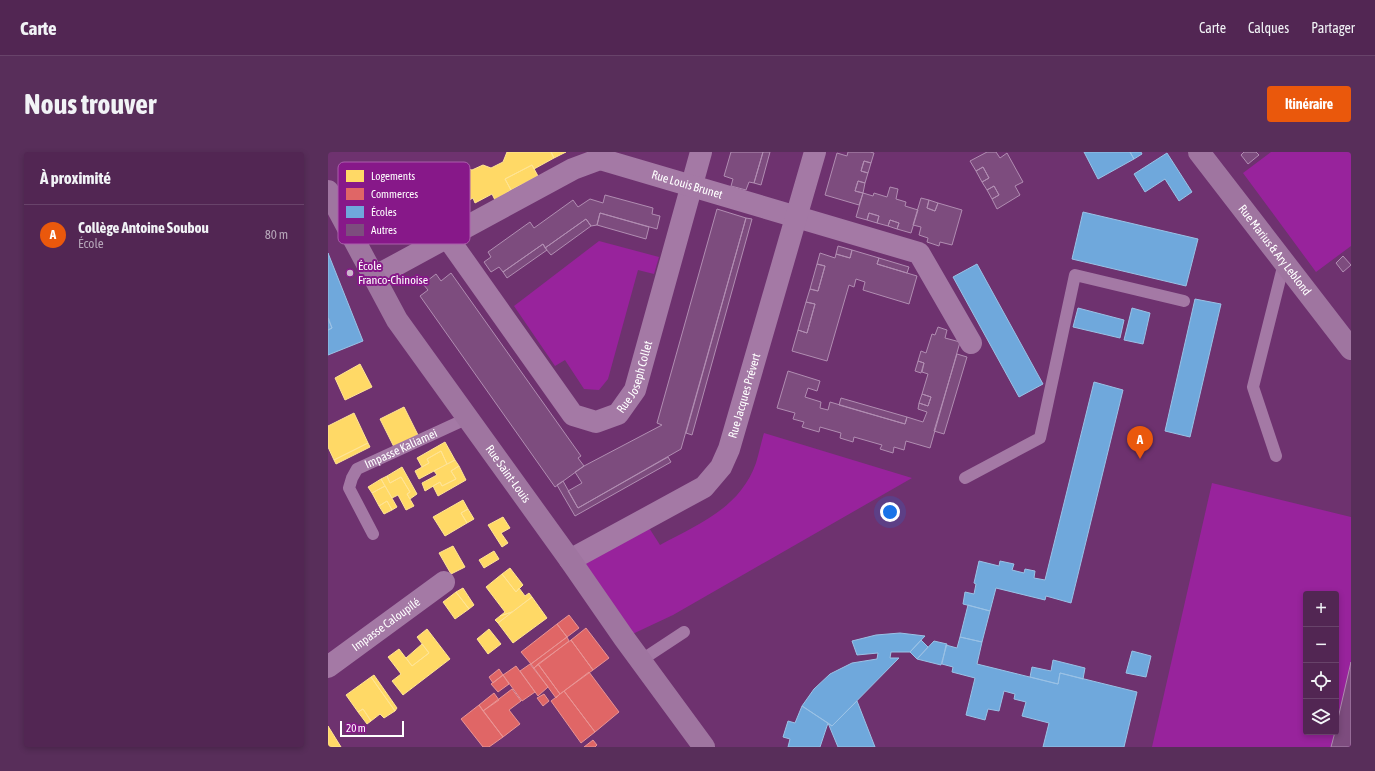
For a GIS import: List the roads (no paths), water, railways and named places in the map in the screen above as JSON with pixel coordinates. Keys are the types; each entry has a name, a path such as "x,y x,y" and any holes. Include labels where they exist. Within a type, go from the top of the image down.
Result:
{"street":[{"name":"Rue Joseph Collet","path":"452,244 573,415 596,422 618,414 635,390 701,152"},
{"name":"Rue Jacques Prévert","path":"570,560 704,487 721,467 729,449 815,152"},
{"name":"Rue Marius & Ary Leblond","path":"1199,152 1351,349"},
{"name":"Rue Louis Brunet","path":"470,225 573,169 600,159 919,253 971,343"},
{"name":"Rue Saint-Louis","path":"328,191 338,209"},
{"name":"Rue Saint-Louis","path":"357,244 397,320 570,560 640,661 704,747"},
{"name":"Rue Louis Brunet","path":"374,276 434,244"},
{"name":"Impasse Caloupilé","path":"328,667 444,582"}],"lane":[{"path":"1276,456 1252,387 1284,263"},
{"path":"965,478 1040,438 1075,275 1184,301"},
{"name":"Impasse Kaliamei","path":"373,534 349,488 357,469 468,418"},
{"path":"640,661 684,632"}],"place":[{"name":"École Franco-Chinoise","path":"350,273"},
{"name":"Collège Antoine Soubou","path":"1140,459"}]}
